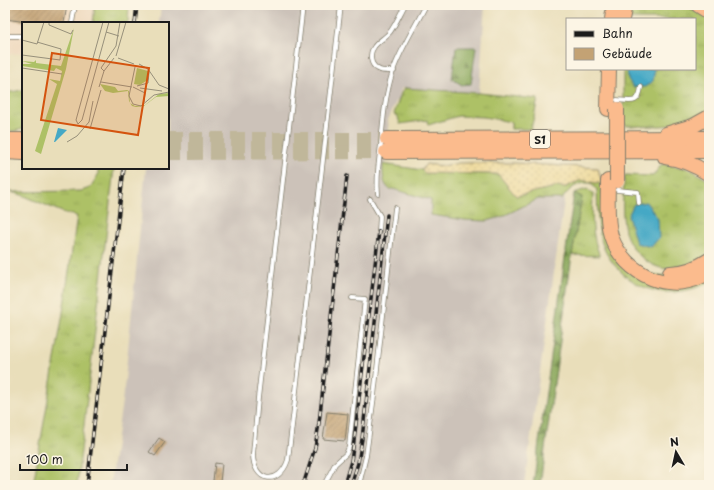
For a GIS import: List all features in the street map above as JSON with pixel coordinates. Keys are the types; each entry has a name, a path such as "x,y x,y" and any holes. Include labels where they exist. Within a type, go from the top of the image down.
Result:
{"highway":[{"path":"612,18 614,5"},
{"path":"622,18 625,5"},
{"path":"698,5 709,12"},
{"path":"609,70 614,106"},
{"path":"617,70 614,106 614,184 617,219 622,242 632,255 645,266 668,274 681,273 694,269 709,260"},
{"path":"646,138 693,126 709,117"},
{"name":"S1","path":"709,138 646,138 387,146 627,151 709,151"},
{"path":"5,140 22,140"},
{"path":"627,151 683,161 697,166 709,174"},
{"path":"5,152 22,152"},
{"path":"614,184 609,223 611,235 620,254 634,269 655,280 668,282 692,280 704,276 709,272"}],"lane":[{"path":"72,22 75,5"},
{"path":"303,5 258,398 253,454 253,462 256,469 259,473 268,478 273,478 280,475 286,469 288,460 341,5"},
{"path":"394,71 379,70 376,68 371,60 371,53 376,45 391,31 405,5"},
{"path":"378,194 377,177 384,111 394,71 406,42 426,5"},
{"path":"5,36 22,36"},
{"path":"614,106 637,100 640,96 641,87"},
{"path":"614,184 638,192 639,203"},
{"path":"370,199 380,216 379,230"},
{"path":"359,485 366,456 374,396 395,208"},
{"path":"324,485 335,464 346,454 349,447 365,299 352,298"}],"shaded area":[{"path":"5,5 95,5 93,22 22,22 22,53 5,55"},
{"path":"161,5 485,5 479,93 402,88 388,120 389,131 385,164 531,195 565,194 524,485 110,485 125,380 146,169 169,169 169,22 159,22"}],"green space":[{"path":"95,5 129,5 128,22 93,22"},
{"path":"637,5 680,5 693,9 709,19 709,111 701,117 680,124 625,126 623,120 623,70 696,70 696,18 626,18 630,10"},
{"path":"456,47 476,47 471,84 462,85 452,79"},
{"path":"405,88 538,99 531,129 511,129 511,122 484,117 458,116 428,125 427,120 400,124 398,117 394,114 401,93"},
{"path":"22,90 22,129 5,131 5,93"},
{"path":"383,164 422,170 425,173 498,174 516,196 560,186 564,188 581,180 602,184 604,225 631,274 709,277 709,283 685,291 662,292 651,290 640,285 619,270 608,256 602,243 598,221 597,190 591,183 575,186 562,199 538,199 501,217 487,221 465,220 431,215 431,200 389,189 384,181"},
{"path":"662,164 690,169 709,181 709,254 693,264 672,269 654,266 635,251 627,238 623,217 625,175 653,176"},
{"path":"98,169 114,169 77,485 33,485 62,319 77,216 62,212 22,195 11,192 81,191 90,188 98,175"},
{"path":"587,189 593,194 592,218 595,241 600,256 572,255 582,197 574,193"},
{"path":"574,193 582,197 572,255 540,485 533,485"}],"sand":[{"path":"459,163 513,163 598,168 602,184 581,180 563,188 559,186 516,196 498,174 425,173 422,170 426,164 443,166"}],"water":[{"path":"627,70 655,70 653,81 645,87 633,87 628,79"},
{"path":"646,202 658,219 659,238 651,247 636,243 628,216 634,204"}],"building":[{"path":"5,5 67,5 64,22 28,22 5,19"},
{"path":"327,412 348,414 345,441 323,439"},
{"path":"159,438 165,442 155,456 149,452"},
{"path":"215,463 222,464 220,482 213,481"}],"tunnel":[{"path":"169,139 387,139"},
{"path":"169,153 386,152"}],"railway":[{"path":"135,22 137,5"},
{"path":"87,485 124,169"},
{"path":"303,485 315,448 319,423 347,176"},
{"path":"351,485 358,463 362,439 387,215"},
{"path":"344,485 351,461 354,441 379,231"}]}
